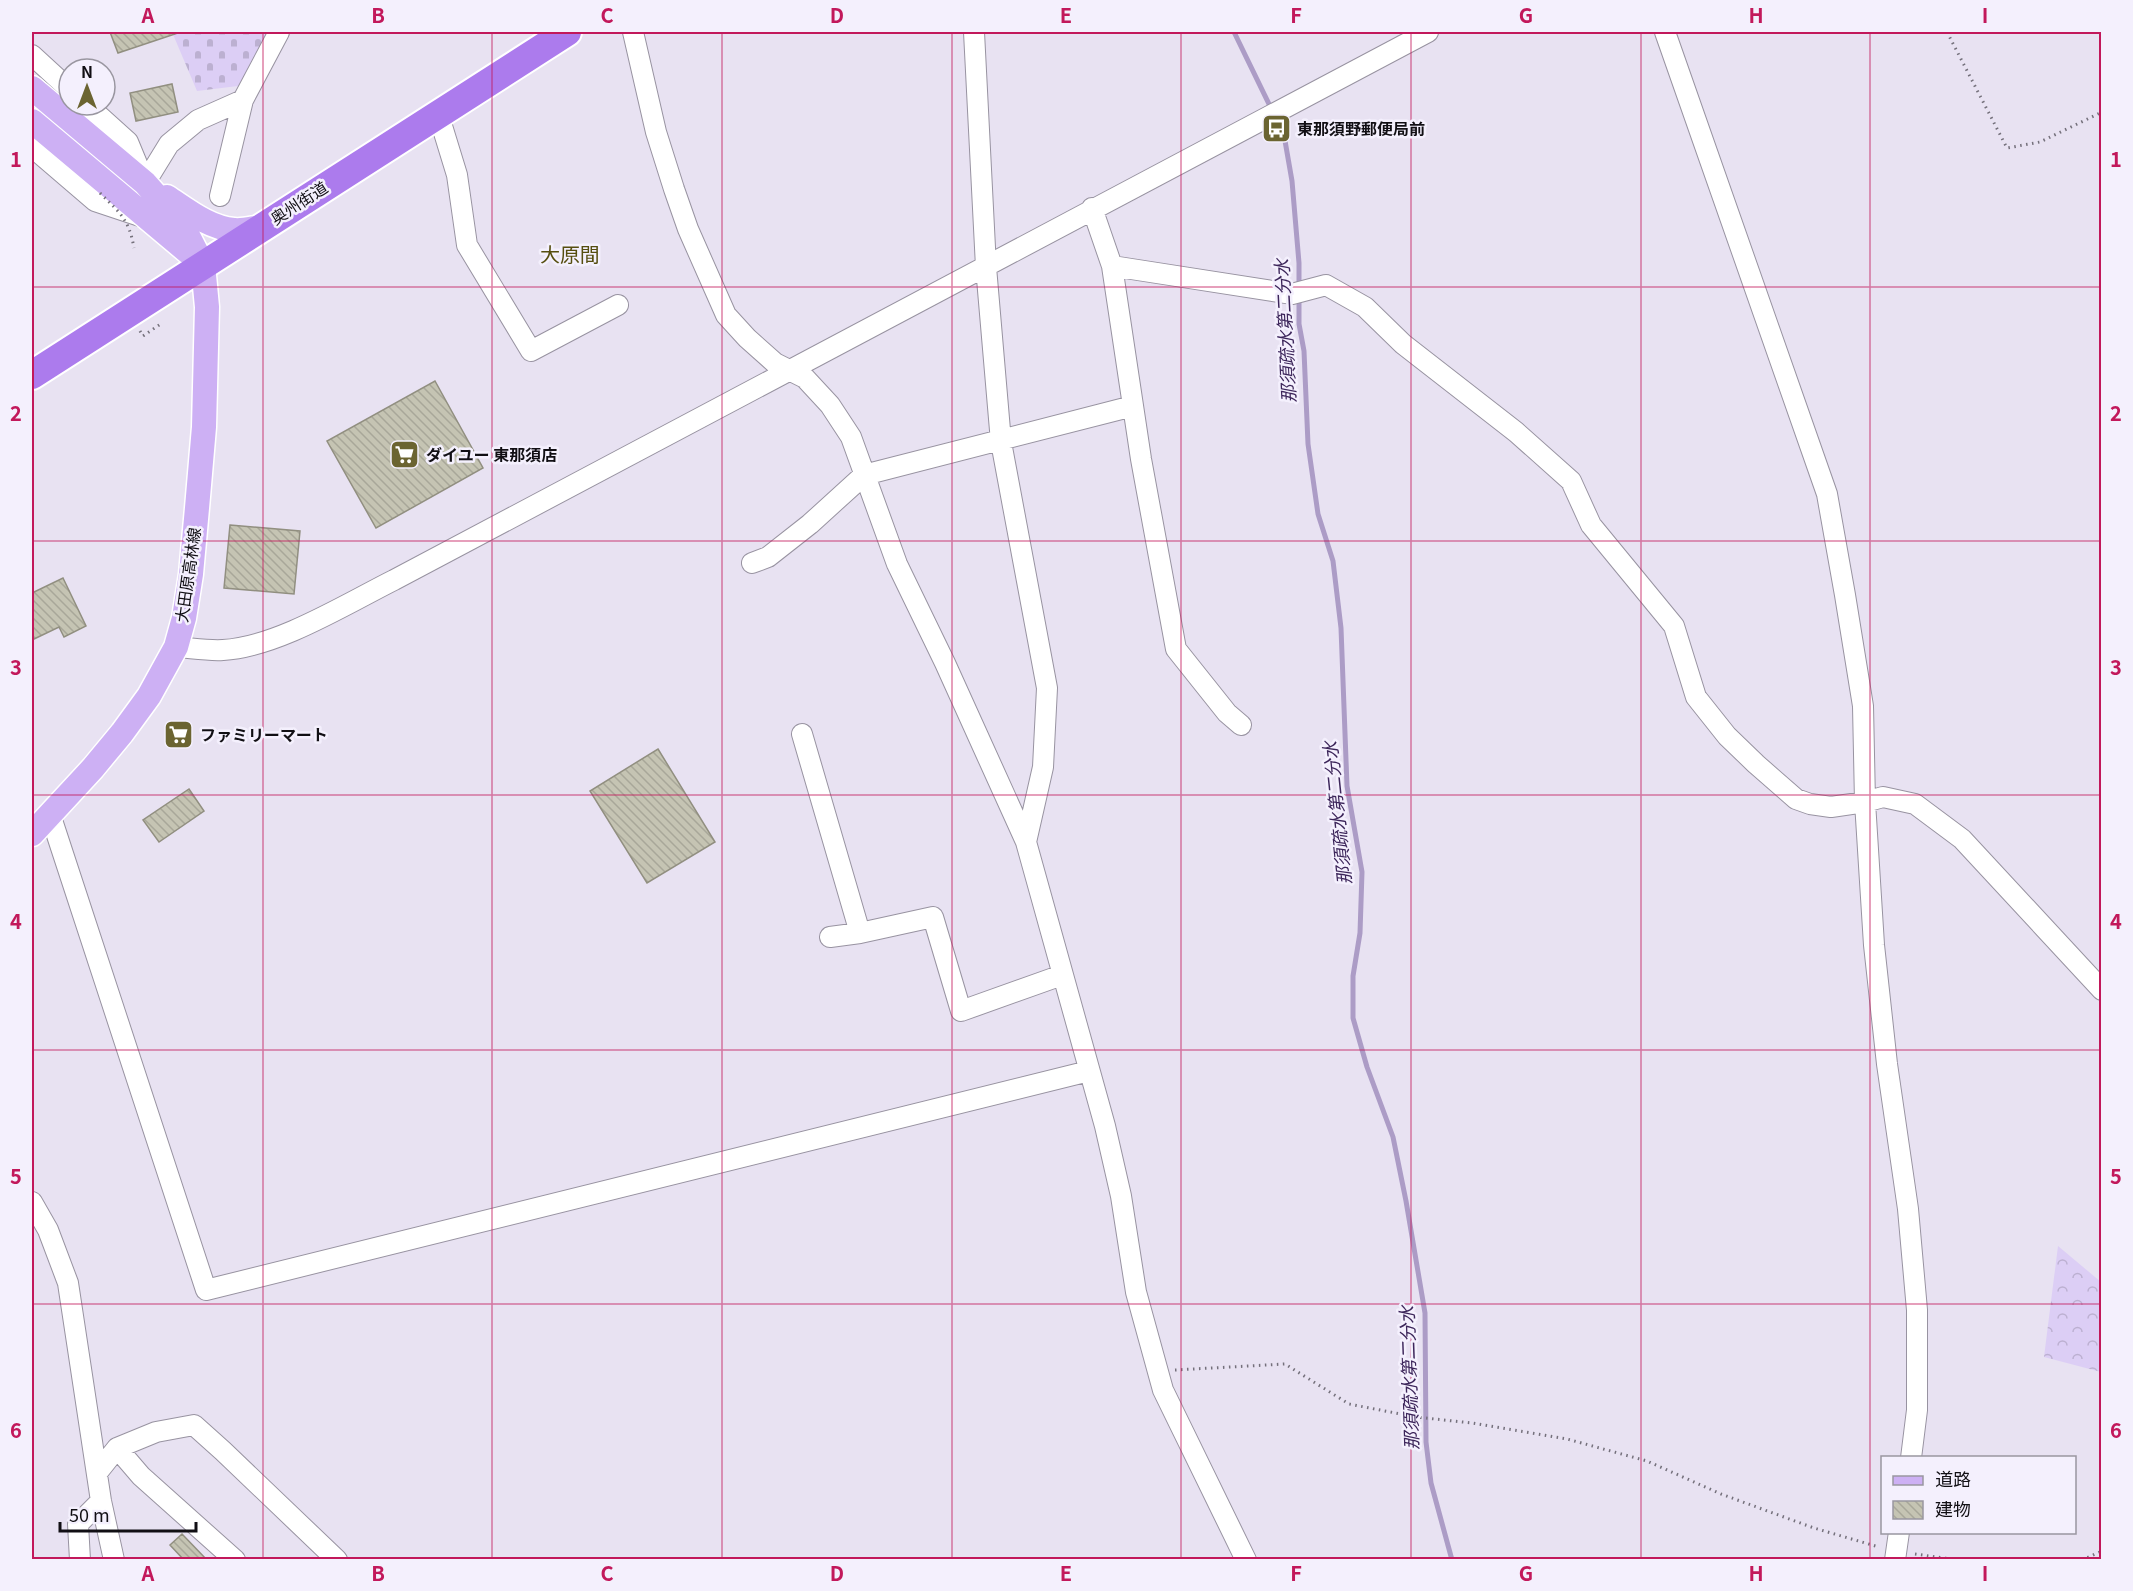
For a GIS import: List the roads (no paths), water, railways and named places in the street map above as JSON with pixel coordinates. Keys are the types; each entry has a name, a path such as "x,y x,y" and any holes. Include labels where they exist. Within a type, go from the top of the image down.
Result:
{"highway":[{"name":"奥州街道","path":"32,375 567,32"}],"main road":[{"name":"大田原高林線","path":"32,88 145,183 203,220 234,230 262,227"},
{"path":"32,121 203,265"},
{"name":"大田原高林線","path":"32,834 93,768 149,696 176,648 184,618 191,574 204,427 207,307 203,265 186,232 145,183"}],"street":[{"path":"220,196 243,100 279,32"},
{"path":"633,32 656,132 674,189 688,229 726,315 775,363 805,378 830,405 851,437 897,564 945,663 1026,842 1105,1126 1121,1196 1136,1292 1163,1390 1246,1560"},
{"path":"974,32 986,267 1001,442 1047,688 1043,767 1026,842"},
{"path":"176,648 222,651 279,637 394,580 986,267 1092,208 1428,32"},
{"path":"1665,32 1827,494 1863,706 1865,802 1874,945 1887,1064 1908,1209 1917,1310 1917,1410 1911,1456"},
{"path":"32,55 57,78"},
{"path":"145,183 169,144 198,120 243,100"},
{"path":"438,113 457,175 467,245 531,351 618,305"},
{"path":"100,117 128,142 145,183"},
{"path":"32,147 95,201 152,220"},
{"path":"1092,208 1112,266 1133,406 1176,649 1227,713 1241,725"},
{"path":"1112,266 1292,294 1326,285 1365,307 1403,344 1516,432 1571,481 1591,525 1674,626 1696,697 1727,736 1796,799 1831,807 1883,797 1915,804 1962,838 2102,990"},
{"path":"752,563 768,557 810,524 864,475 1001,442 1133,406"},
{"path":"802,734 860,933"},
{"path":"50,814 206,1290 1089,1071"},
{"path":"830,937 933,917 961,1011 1062,975"},
{"path":"32,1202 48,1230 68,1283 101,1501 114,1560"},
{"path":"97,1473 117,1448 156,1432 194,1425 337,1560"},
{"path":"117,1448 141,1476 235,1560"},
{"path":"80,1560 78,1524 101,1501"},
{"path":"1895,1556 1899,1534"}],"waterway":[{"name":"那須疏水第二分水","path":"1234,32 1284,135 1292,181 1299,287"},
{"name":"那須疏水第二分水","path":"1299,297 1308,444 1318,514 1333,561 1341,628 1347,786 1362,872 1360,933 1353,976 1353,1018 1367,1067 1393,1137 1406,1201 1425,1313 1426,1442 1431,1483 1452,1560"}],"place":[{"name":"東那須野郵便局前","path":"1276,129"},
{"name":"ダイユー 東那須店","path":"405,455"},
{"name":"ファミリーマート","path":"179,735"}],"district":[{"name":"大原間","path":"570,255"}]}
